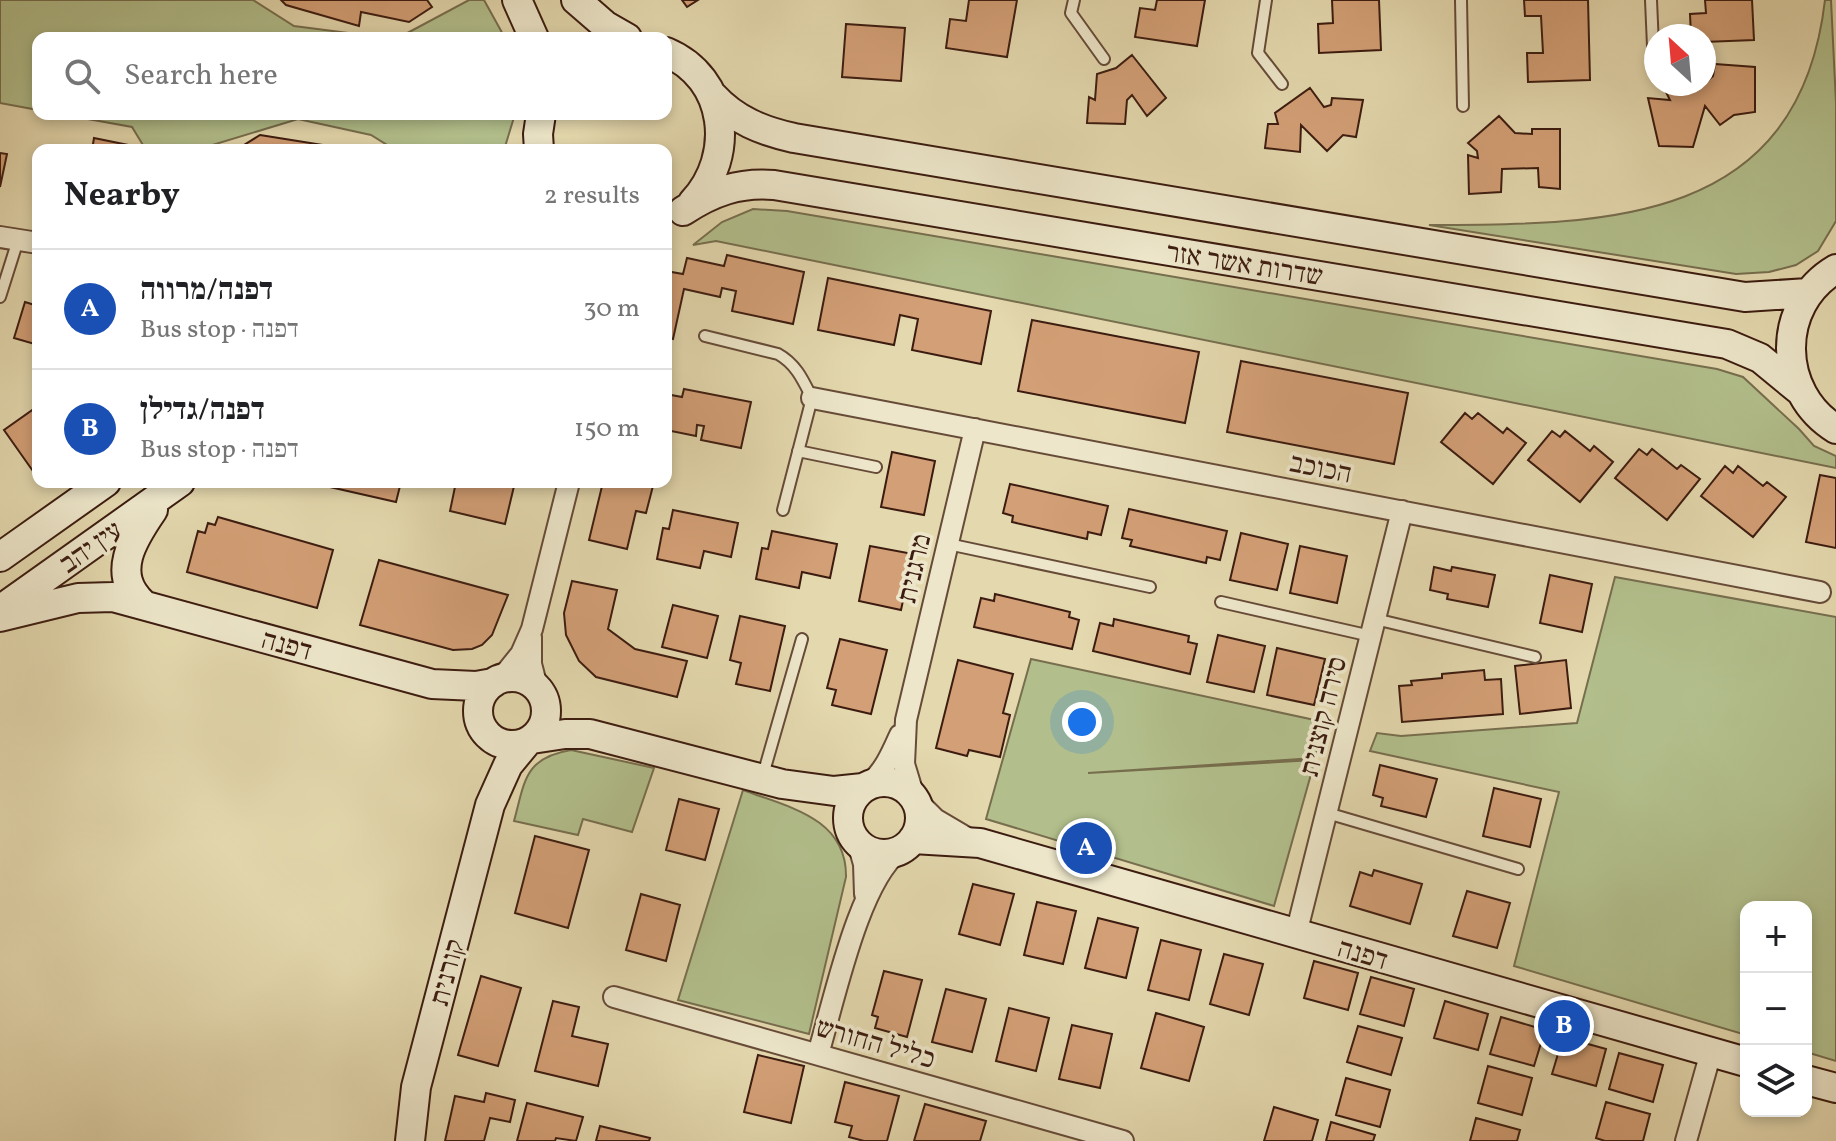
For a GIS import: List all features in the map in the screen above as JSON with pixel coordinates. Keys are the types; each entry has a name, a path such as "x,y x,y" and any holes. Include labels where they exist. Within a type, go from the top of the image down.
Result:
{"street":[{"path":"517,0 531,32"},
{"path":"576,0 618,32"},
{"name":"שדרות אשר אזר","path":"672,56 696,72 713,96 745,122 794,138 1745,297 1808,293"},
{"path":"674,215 704,191 720,152 721,124 713,96"},
{"name":"שדרות אשר אזר","path":"674,215 709,195 735,186 774,185 1727,344 1760,358 1799,390 1817,415 1836,429"},
{"path":"1799,390 1793,376 1790,347 1795,318 1808,293 1836,269"},
{"name":"הכוכב","path":"812,398 1820,592"},
{"name":"מרגנית","path":"866,786 889,760 906,720 975,429"},
{"name":"עין יהב","path":"0,557 98,488"},
{"path":"143,604 129,585 126,569 128,552 135,536 172,488"},
{"name":"עין יהב","path":"0,610 172,488"},
{"path":"567,488 532,629 521,654 480,700 481,724 488,735 501,743 517,745 572,733 596,736 768,781 834,791 879,781 896,783 916,799 921,818 907,845 883,867 864,900 818,1054"},
{"name":"סירה קוצנית","path":"1296,934 1402,511"},
{"name":"דפנה","path":"0,617 89,596 113,597 432,684 476,686 497,681"},
{"path":"530,740 545,722 546,706 530,659 532,629"},
{"path":"497,681 518,678 540,692 569,722 596,736"},
{"name":"דפנה","path":"432,684 459,700 481,724"},
{"name":"מרגנית","path":"906,720 904,764 916,799"},
{"name":"קורנית","path":"481,724 488,752 490,805"},
{"name":"קורנית","path":"410,1141 416,1087 490,805 508,765 530,740"},
{"path":"768,781 818,802 878,854 907,845"},
{"path":"864,900 865,870 854,836 850,806 866,786"},
{"name":"דפנה","path":"916,799 923,809 947,828 980,843 1740,1060"},
{"name":"דפנה","path":"907,845 980,843"},
{"name":"כליל החורש","path":"614,997 1123,1141"},
{"path":"1686,1141 1711,1052"},
{"path":"1812,1082 1836,1088"}],"lane":[{"path":"1074,0 1071,13 1104,59"},
{"path":"1266,0 1258,53 1282,84"},
{"path":"1461,0 1463,106"},
{"path":"1651,0 1652,24"},
{"path":"0,297 19,240"},
{"path":"705,336 778,354 798,372 812,398 783,510"},
{"path":"798,451 876,467"},
{"path":"948,544 1150,587"},
{"path":"1221,602 1535,657"},
{"path":"768,781 802,639"},
{"path":"1327,813 1518,869"}],"green space":[{"path":"0,0 253,0 294,26 340,32 32,32 32,109 0,103"},
{"path":"469,0 484,0 502,32 409,32"},
{"path":"1825,0 1831,0 1836,103 1836,221 1818,251 1796,265 1769,272 1736,274 1429,225 1563,221 1627,213 1685,196 1736,170 1777,130 1808,74"},
{"path":"93,120 295,120 216,144 142,144 132,127"},
{"path":"303,120 513,120 506,144 385,144 371,135"},
{"path":"753,209 787,211 1717,369 1743,377 1814,446 1836,456 1836,468 716,241 693,245 722,222"},
{"path":"1615,577 1836,617 1836,1061 1812,1054 1812,901 1740,901 1740,1033 1514,966 1559,792 1370,751 1377,733 1401,736 1577,723"},
{"path":"1031,659 1324,722 1315,758 1088,773 1315,760 1274,906 986,819"},
{"path":"571,750 654,768 632,832 583,819 578,835 514,821 524,783 535,765"},
{"path":"743,790 812,818 837,841 844,857 846,877 809,1034 678,1000"}],"building":[{"path":"281,0 427,0 432,7 409,22 361,12 359,26 286,5"},
{"path":"682,0 698,0 687,7"},
{"path":"969,0 1017,0 1007,57 946,48 950,19 966,21"},
{"path":"1157,0 1205,0 1197,46 1135,37 1140,8 1155,10"},
{"path":"1332,0 1379,0 1381,50 1319,53 1318,24 1333,23"},
{"path":"1524,0 1588,0 1590,80 1528,82 1527,53 1543,53 1541,16 1525,16"},
{"path":"1705,0 1752,0 1754,40 1716,42 1716,24 1690,24 1690,14 1706,13"},
{"path":"846,24 905,28 901,81 842,77"},
{"path":"1132,55 1166,98 1147,116 1132,95 1127,100 1125,124 1087,123 1089,97 1095,100 1097,74 1116,68"},
{"path":"1716,64 1755,67 1755,112 1734,115 1720,125 1705,106 1693,147 1659,146 1648,98 1670,100 1668,96 1716,96"},
{"path":"1310,88 1324,107 1331,105 1332,98 1363,100 1356,137 1343,135 1327,151 1301,125 1300,152 1265,148 1268,124 1278,124 1275,113"},
{"path":"1499,116 1515,133 1532,134 1532,129 1560,129 1560,189 1539,187 1538,168 1502,169 1501,192 1469,194 1468,155 1478,158 1477,151 1468,143"},
{"path":"260,135 316,144 246,144"},
{"path":"94,138 123,144 93,144"},
{"path":"0,153 7,154 0,187"},
{"path":"727,255 804,272 793,324 732,311 736,291 722,288 720,297 684,289 672,339 672,272 683,274 687,258 724,266"},
{"path":"828,278 991,311 981,364 912,350 918,319 900,315 894,345 818,330"},
{"path":"25,302 32,304 32,343 14,338"},
{"path":"1032,320 1199,352 1185,423 1018,391"},
{"path":"1241,361 1408,393 1394,464 1227,432"},
{"path":"684,389 751,402 741,448 701,440 704,426 697,425 696,436 672,431 672,395 682,397"},
{"path":"32,410 32,470 4,430"},
{"path":"1465,413 1472,419 1478,413 1503,433 1507,428 1526,443 1493,484 1441,442"},
{"path":"1552,431 1560,437 1565,431 1590,451 1594,446 1613,462 1580,502 1528,460"},
{"path":"1639,449 1647,455 1652,449 1677,469 1681,465 1700,479 1667,520 1615,478"},
{"path":"892,452 935,461 924,515 881,507"},
{"path":"1725,466 1733,473 1738,466 1763,486 1767,482 1786,497 1753,537 1701,496"},
{"path":"1820,475 1836,478 1836,548 1806,542"},
{"path":"1010,484 1108,506 1101,535 1088,532 1087,539 1012,522 1013,516 1003,513"},
{"path":"334,488 400,488 396,502"},
{"path":"455,488 514,488 505,524 450,511"},
{"path":"602,488 652,488 646,513 636,511 627,549 589,540"},
{"path":"1129,509 1227,531 1220,560 1207,557 1206,563 1130,546 1132,540 1122,538"},
{"path":"673,510 738,523 731,557 704,551 700,568 657,559 663,528 669,529"},
{"path":"218,517 333,550 317,608 187,572 198,531 205,533 208,523 215,525"},
{"path":"772,531 837,544 830,578 802,572 799,588 756,579 762,548 768,549"},
{"path":"1241,533 1288,544 1277,590 1230,580"},
{"path":"870,546 913,554 901,610 859,601"},
{"path":"1300,546 1347,556 1337,603 1290,593"},
{"path":"379,560 508,595 492,635 482,645 472,649 453,650 360,625"},
{"path":"1434,567 1495,575 1488,607 1447,599 1448,594 1430,590"},
{"path":"1550,575 1592,584 1582,632 1540,623"},
{"path":"572,581 617,590 608,629 635,649 687,661 677,697 596,677 579,661 566,635 564,613"},
{"path":"995,594 1070,612 1069,617 1079,620 1072,649 974,627 981,598 994,601"},
{"path":"673,605 718,616 707,658 662,647"},
{"path":"740,616 785,626 770,691 736,684 741,663 730,660"},
{"path":"1114,619 1189,636 1188,642 1197,644 1190,674 1093,651 1100,623 1113,626"},
{"path":"1218,635 1265,646 1254,692 1207,682"},
{"path":"840,639 887,650 871,714 832,705 836,690 827,688"},
{"path":"1277,648 1325,659 1314,705 1267,695"},
{"path":"958,660 1013,674 1003,713 1010,715 1000,757 969,750 967,756 936,748"},
{"path":"1566,660 1571,708 1520,714 1515,666"},
{"path":"1484,670 1485,680 1501,679 1503,714 1402,722 1399,686 1412,685 1411,681 1442,678 1442,674"},
{"path":"1380,765 1437,779 1426,817 1381,806 1383,798 1373,795"},
{"path":"1494,788 1541,799 1530,847 1483,836"},
{"path":"679,799 719,809 705,860 666,850"},
{"path":"535,836 589,850 568,928 515,913"},
{"path":"1374,870 1422,884 1410,924 1350,906 1360,872 1372,876"},
{"path":"973,884 1014,894 1000,945 959,934"},
{"path":"1467,891 1510,903 1497,948 1453,936"},
{"path":"641,894 680,905 666,961 626,950"},
{"path":"1037,902 1076,911 1063,964 1024,955"},
{"path":"1098,918 1138,928 1126,978 1085,968"},
{"path":"1161,940 1201,950 1189,1000 1148,990"},
{"path":"1224,954 1263,964 1249,1015 1210,1004"},
{"path":"1314,961 1358,973 1348,1010 1304,998"},
{"path":"884,971 922,980 907,1037 875,1028 878,1017 872,1015"},
{"path":"481,976 521,988 498,1066 458,1055"},
{"path":"1371,977 1414,989 1404,1026 1360,1014"},
{"path":"946,989 986,999 972,1052 932,1042"},
{"path":"553,1001 579,1007 572,1036 608,1044 598,1086 535,1071"},
{"path":"1445,1001 1488,1014 1478,1050 1434,1038"},
{"path":"1009,1008 1049,1018 1036,1071 996,1061"},
{"path":"1156,1013 1204,1027 1189,1081 1141,1068"},
{"path":"1501,1017 1545,1030 1534,1066 1490,1054"},
{"path":"1072,1025 1112,1034 1100,1088 1059,1079"},
{"path":"1358,1026 1402,1038 1391,1075 1347,1062"},
{"path":"1563,1037 1606,1049 1596,1086 1552,1074"},
{"path":"1619,1053 1663,1065 1653,1102 1609,1089"},
{"path":"758,1055 804,1066 791,1123 744,1112"},
{"path":"1488,1066 1532,1078 1522,1115 1478,1103"},
{"path":"1346,1078 1390,1090 1380,1127 1336,1115"},
{"path":"845,1082 899,1096 887,1141 864,1141 849,1137 852,1126 835,1122"},
{"path":"486,1093 515,1100 510,1122 490,1118 484,1141 445,1141 455,1096 484,1102"},
{"path":"1606,1102 1650,1114 1643,1141 1605,1141 1596,1138"},
{"path":"527,1103 583,1117 576,1141 556,1138 555,1141 517,1141"},
{"path":"925,1104 986,1121 980,1141 914,1141"},
{"path":"1274,1107 1318,1120 1312,1141 1264,1141"},
{"path":"1476,1118 1520,1130 1517,1141 1470,1141"},
{"path":"1331,1122 1375,1135 1373,1141 1326,1141"},
{"path":"600,1126 650,1138 649,1141 596,1141"}],"place":[{"name":"דפנה/מרווה","path":"1086,848"},
{"name":"דפנה/גדילן","path":"1564,1026"}]}
